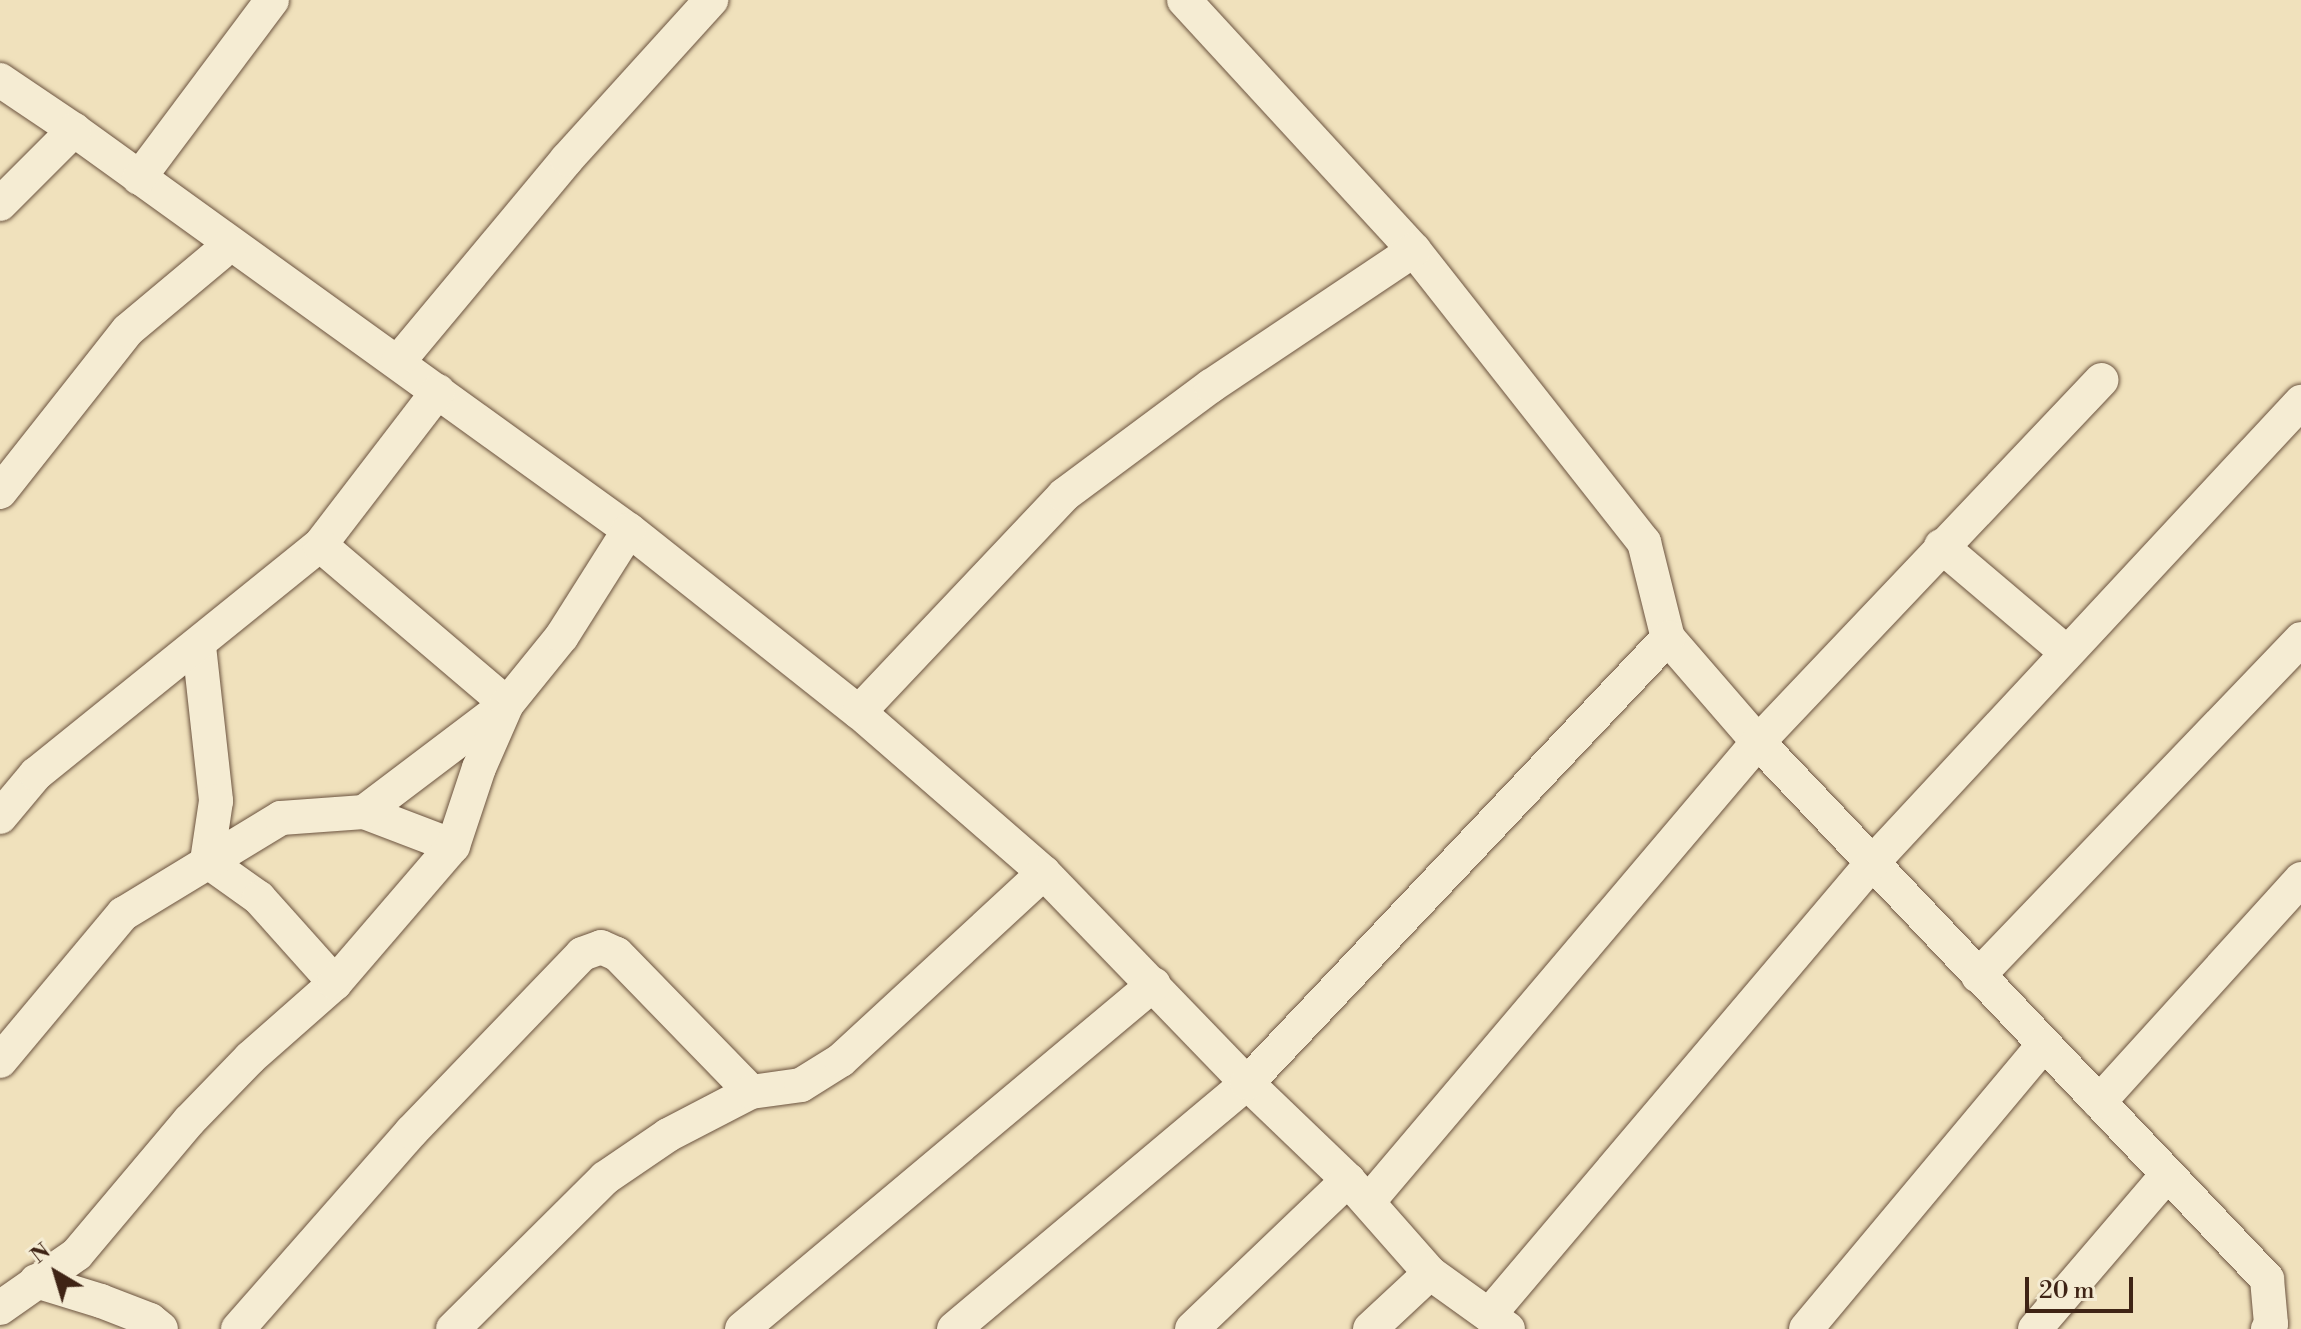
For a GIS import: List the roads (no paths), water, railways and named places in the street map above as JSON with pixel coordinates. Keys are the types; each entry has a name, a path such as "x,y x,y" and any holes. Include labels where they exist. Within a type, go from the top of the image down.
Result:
{"street":[{"path":"139,178 272,0"},
{"path":"398,362 567,159 711,0"},
{"path":"1184,0 1414,250 1644,542 1668,638 1758,742 2267,1279 2271,1324 2268,1329"},
{"path":"0,80 629,530 859,712 1044,873 1247,1083 1358,1191 1430,1273 1498,1322 1872,863 2301,402"},
{"path":"0,204 74,130"},
{"path":"0,492 128,330 231,244"},
{"path":"859,712 1064,495 1211,386 1414,250"},
{"path":"1192,1329 1358,1191 1758,742 2102,380"},
{"path":"0,817 36,774 199,646 320,545 438,391"},
{"path":"0,1308 77,1254 189,1121 250,1058 335,983 453,846 479,768 507,704 570,624 629,530"},
{"path":"320,545 507,704"},
{"path":"1941,546 2066,652"},
{"path":"954,1329 1247,1083 1668,638"},
{"path":"1978,976 2301,639"},
{"path":"199,646 216,801 207,861"},
{"path":"364,812 507,704"},
{"path":"0,1061 123,914 281,818 364,812 453,846"},
{"path":"207,861 259,898 335,983"},
{"path":"453,1329 605,1178 668,1135 751,1092 801,1085 841,1060 1044,873"},
{"path":"2099,1102 2301,879"},
{"path":"238,1329 411,1132 582,954 601,947 617,954 751,1092"},
{"path":"742,1329 1154,984"},
{"path":"1806,1329 2044,1044"},
{"path":"2035,1329 2167,1175"},
{"path":"1370,1329 1430,1273"},
{"path":"36,1281 138,1315 161,1329"}]}
